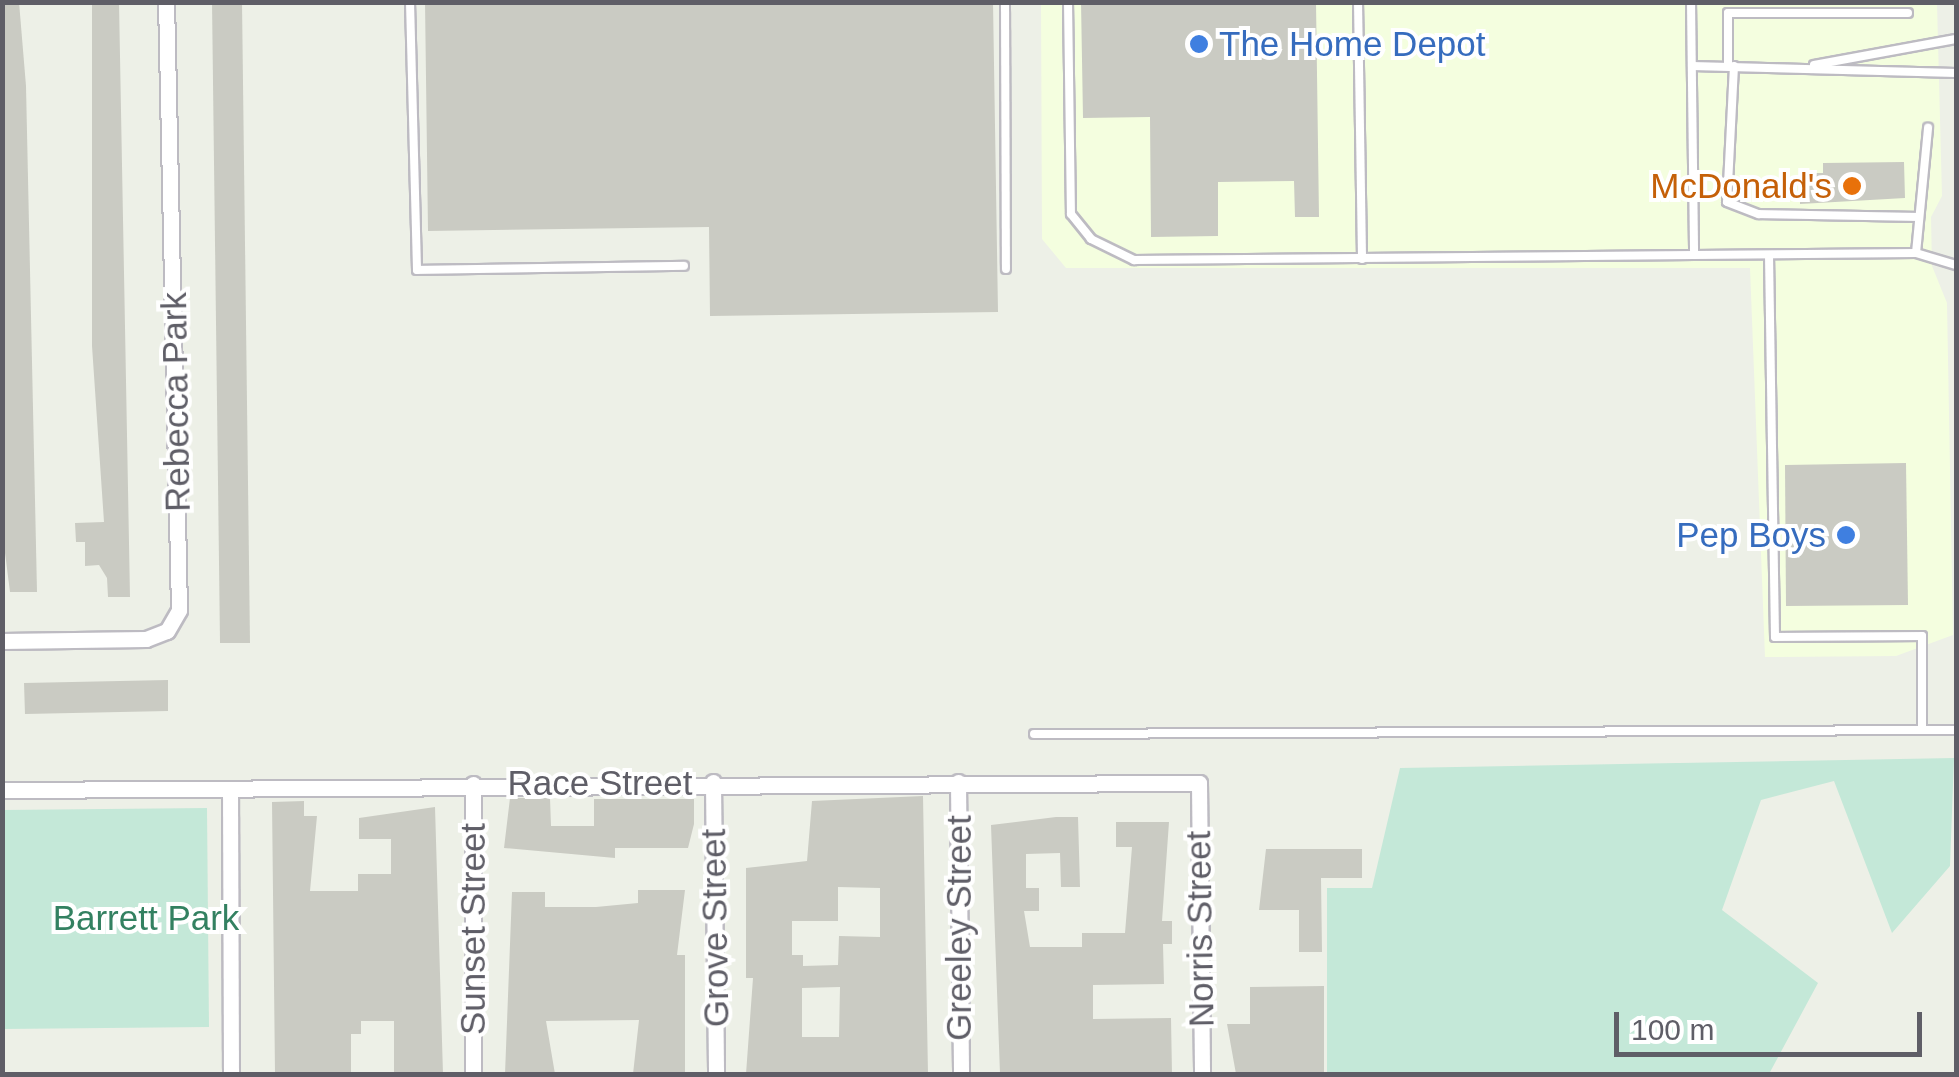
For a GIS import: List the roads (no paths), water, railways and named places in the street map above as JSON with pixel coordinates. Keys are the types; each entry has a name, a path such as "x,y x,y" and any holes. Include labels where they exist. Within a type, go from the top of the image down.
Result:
{"street":[{"name":"Rebecca Park","path":"2,641 146,639 167,632 180,610 166,2"},
{"name":"Race Street","path":"2,790 713,782 1199,783"},
{"name":"Grove Street","path":"713,782 716,1074"},
{"name":"Greeley Street","path":"958,782 961,1074"},
{"name":"Norris Street","path":"1199,783 1202,1074"},
{"name":"Sunset Street","path":"473,784 473,1074"},
{"path":"230,789 231,1074"}],"lane":[{"path":"410,2 417,270 684,266"},
{"path":"1005,2 1006,269"},
{"path":"1068,2 1071,214 1091,239 1134,260 1916,253 1956,265"},
{"path":"1358,2 1362,259"},
{"path":"1691,2 1694,254"},
{"path":"1908,13 1728,14 1735,129 1726,147 1727,202 1735,208 1916,217"},
{"path":"1810,66 1956,39"},
{"path":"1692,66 1810,66 1956,73"},
{"path":"1916,253 1916,217 1929,192 1928,128"},
{"path":"1769,255 1774,636 1922,636 1922,730"},
{"path":"1034,734 1956,730"}],"place":[{"name":"The Home Depot","path":"1199,44"},
{"name":"McDonald's","path":"1852,186"},
{"name":"Pep Boys","path":"1846,535"}],"park label":[{"name":"Barrett Park","path":"146,918"}]}
